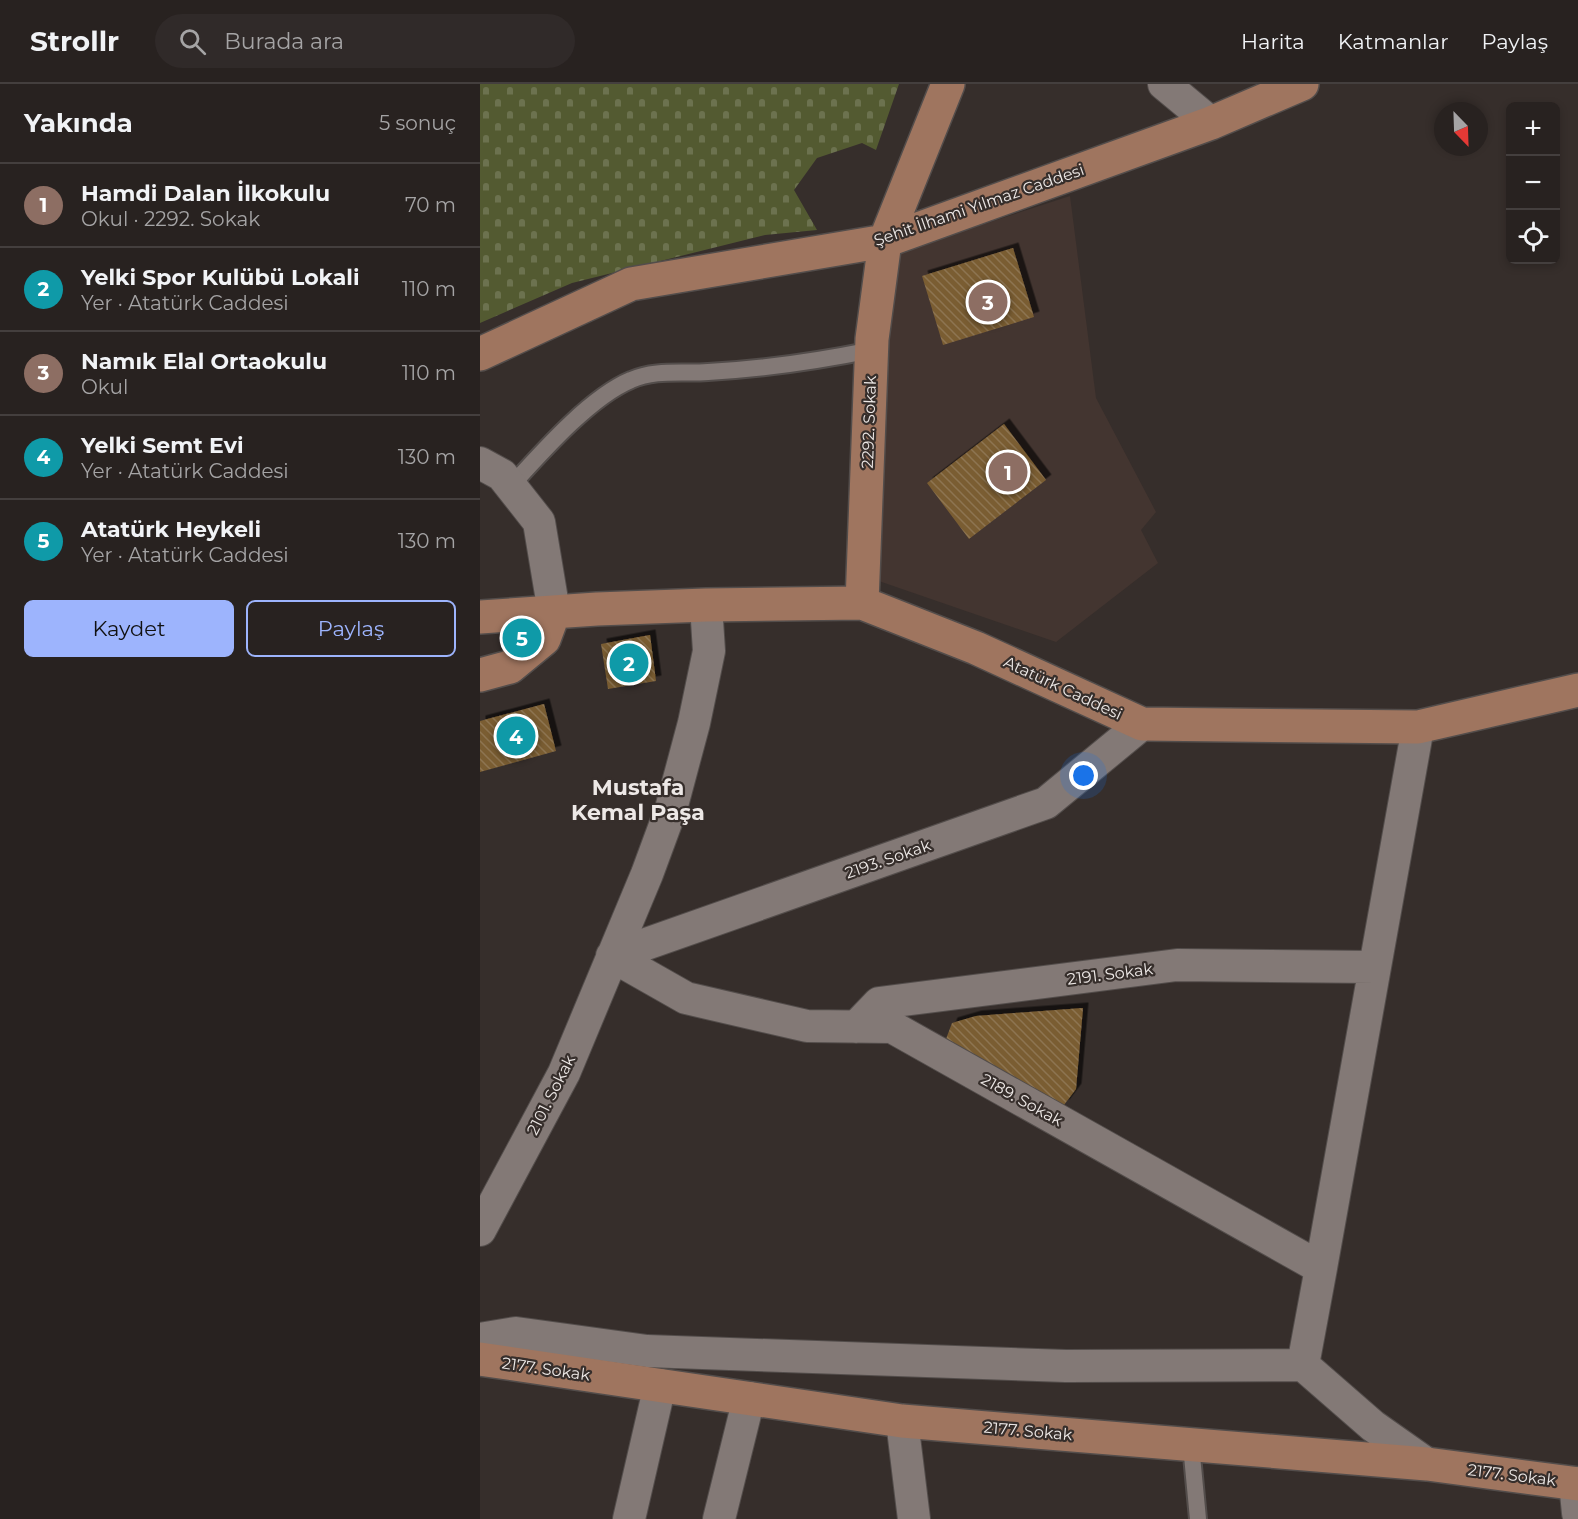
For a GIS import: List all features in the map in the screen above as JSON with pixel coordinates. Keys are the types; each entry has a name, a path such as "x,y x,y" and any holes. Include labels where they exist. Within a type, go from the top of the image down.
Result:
{"street":[{"name":"2292. Sokak","path":"862,603 872,350 885,241 948,84"},
{"path":"1164,84 1211,123"},
{"name":"Şehit İlhami Yılmaz Caddesi","path":"480,354 631,284 885,241 1211,123 1302,84"},
{"path":"480,464 502,475 539,522 554,612 544,639 510,667 480,675"},
{"name":"Atatürk Caddesi","path":"480,617 706,605 862,603 976,648 1142,724 1418,727 1577,695"},
{"name":"2101. Sokak","path":"480,1230 564,1072 672,809 694,723 709,651 706,605"},
{"name":"2193. Sokak","path":"612,956 1046,803 1142,724"},
{"path":"1304,1365 1418,727"},
{"name":"2189. Sokak","path":"612,956 686,998 807,1026 891,1027 1321,1268"},
{"name":"2191. Sokak","path":"856,1027 879,1003 1177,965 1375,968"},
{"path":"480,1339 516,1333 647,1351 1042,1365 1304,1365 1372,1426 1427,1464"},
{"name":"2177. Sokak","path":"480,1359 902,1421 1427,1464 1577,1493"},
{"path":"629,1519 660,1385"},
{"path":"719,1519 749,1398"},
{"path":"902,1421 914,1519"}],"lane":[{"path":"511,486 588,408 631,380 647,375 674,372 707,373 804,363 872,350"},
{"path":"1191,1445 1198,1519"}],"shaded area":[{"path":"1070,196 1096,398 1156,512 1141,530 1158,563 1056,642 873,579 887,351 898,252"}],"green space":[{"path":"480,84 899,84 876,150 862,143 817,158 794,190 817,230 765,235 572,283 480,323"}],"building":[{"path":"1013,248 1034,317 943,345 922,276"},
{"path":"1004,424 1046,480 969,539 927,483"},
{"path":"650,635 656,681 608,689 601,644"},
{"path":"544,704 556,751 480,772 480,721"},
{"path":"1083,1008 1076,1089 1064,1105 946,1039 952,1023 976,1016"}],"place":[{"name":"Namık Elal Ortaokulu","path":"988,302"},
{"name":"Hamdi Dalan İlkokulu","path":"1008,472"},
{"name":"Atatürk Heykeli","path":"522,638"},
{"name":"Yelki Spor Kulübü Lokali","path":"629,663"},
{"name":"Yelki Semt Evi","path":"516,736"}],"district":[{"name":"Mustafa Kemal Paşa","path":"638,800"}]}
